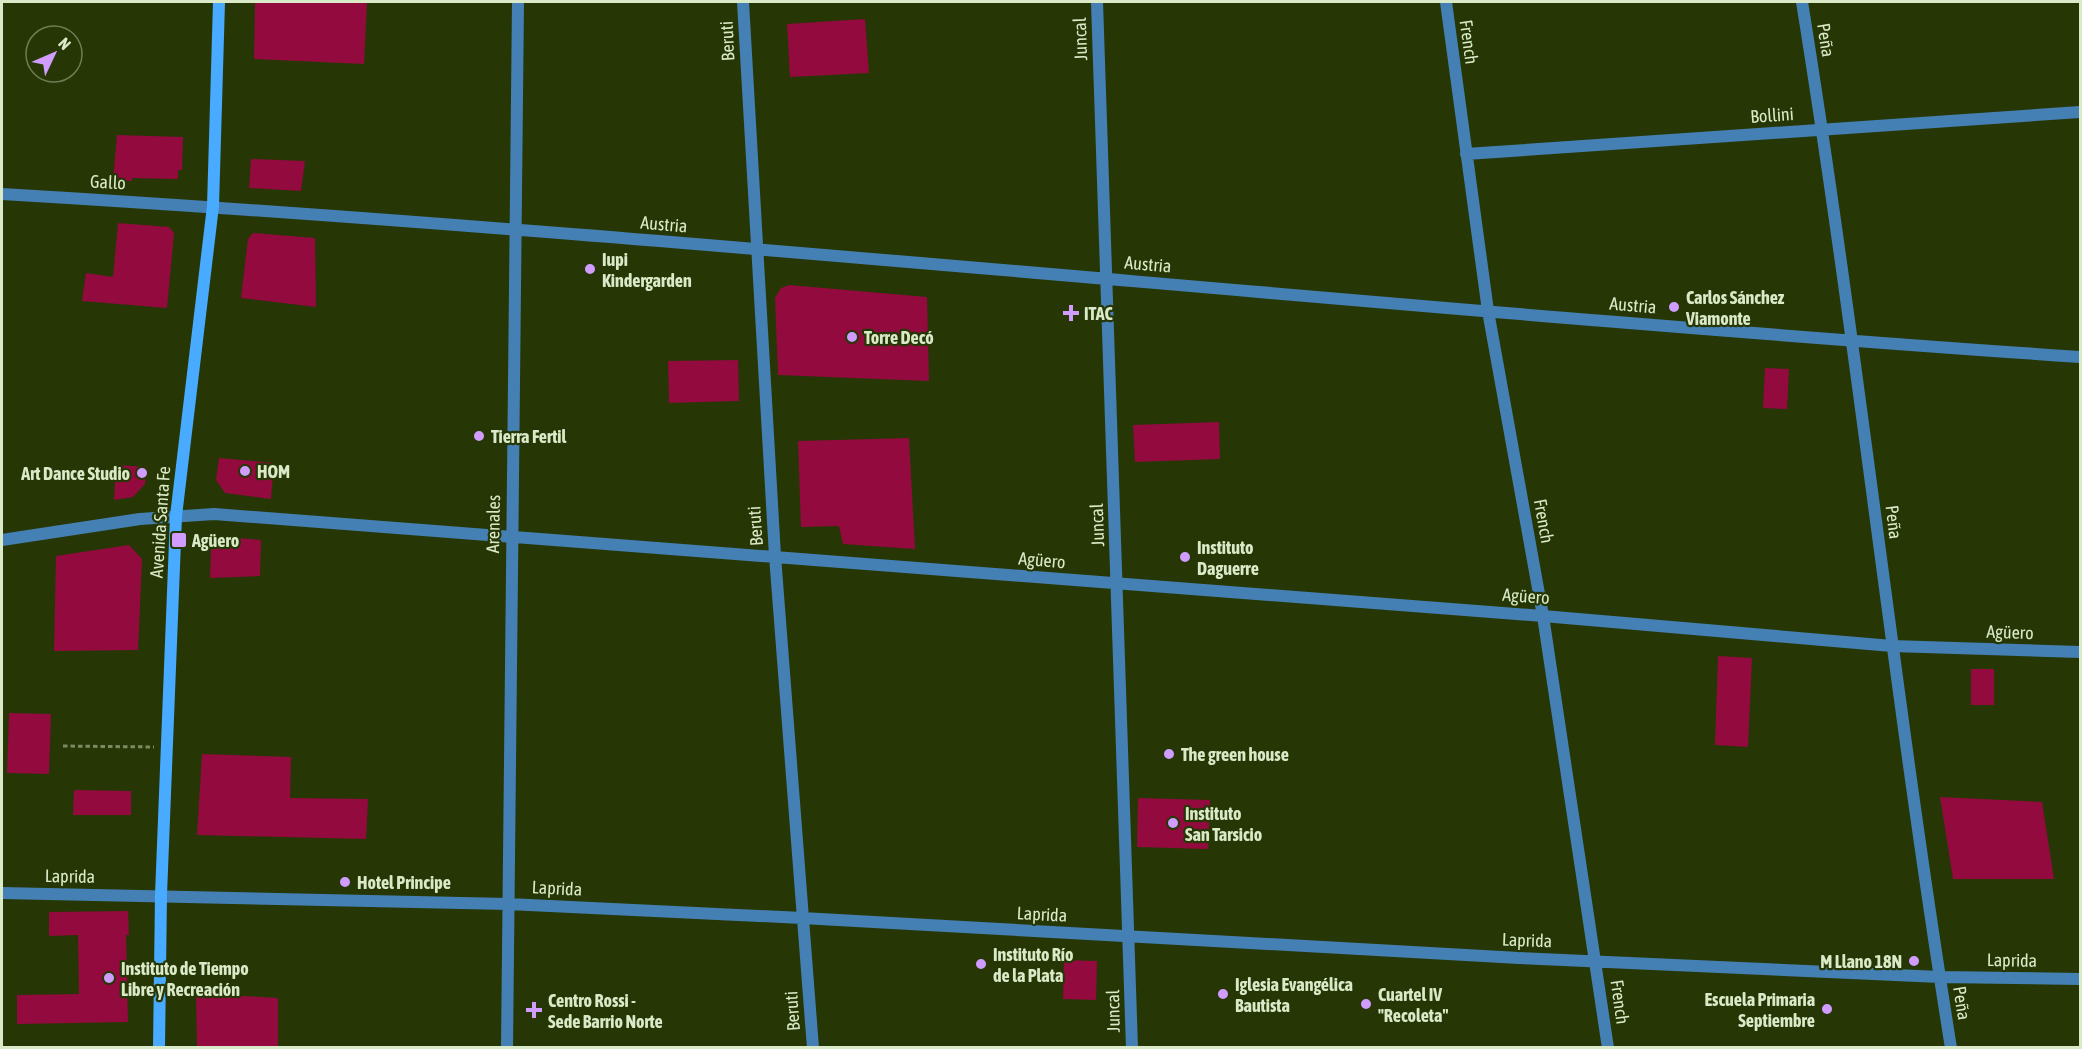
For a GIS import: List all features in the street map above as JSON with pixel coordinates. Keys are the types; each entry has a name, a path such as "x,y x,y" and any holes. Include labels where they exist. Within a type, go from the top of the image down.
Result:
{"main road":[{"name":"Avenida Santa Fe","path":"159,1047 161,895 176,516 213,206 219,2"}],"street":[{"name":"Arenales","path":"507,1047 518,2"},
{"name":"Beruti","path":"743,2 775,556 813,1047"},
{"name":"Juncal","path":"1097,2 1132,1047"},
{"name":"French","path":"1446,2 1488,311 1543,616 1608,1047"},
{"name":"Peña","path":"1802,2 1823,130 1892,646 1951,1047"},
{"name":"Bollini","path":"1466,154 2080,112"},
{"name":"Gallo","path":"2,194 213,206"},
{"name":"Austria","path":"213,206 1852,341 2080,357"},
{"name":"Agüero","path":"2,540 140,519 214,514 1543,616 1892,646 2080,652"},
{"name":"Laprida","path":"2,893 508,904 1519,958 1940,977 2080,979"}],"path":[{"path":"63,746 166,747"}],"building":[{"path":"255,2 367,2 364,64 254,59"},
{"path":"865,19 869,73 790,77 787,24"},
{"path":"117,135 183,137 182,170 178,170 178,179 113,180"},
{"path":"251,159 305,161 301,191 249,188"},
{"path":"118,223 169,227 174,233 167,308 82,301 86,273 113,277"},
{"path":"253,233 315,238 316,307 241,298 248,239"},
{"name":"Torre Decó","path":"789,285 927,297 929,381 778,375 775,298 781,288"},
{"path":"738,360 739,401 669,403 668,361"},
{"path":"1765,368 1789,369 1787,409 1763,408"},
{"path":"1219,422 1220,459 1135,462 1133,425"},
{"path":"909,438 915,549 843,544 839,526 801,527 798,441"},
{"name":"HOM","path":"219,458 274,463 271,499 225,493 216,480"},
{"path":"116,465 147,467 145,484 133,497 114,500"},
{"path":"224,537 261,540 260,576 210,578 211,549"},
{"path":"129,545 142,559 138,650 54,651 56,556"},
{"path":"1718,656 1752,658 1748,747 1715,745"},
{"path":"1971,669 1994,669 1994,705 1971,705"},
{"path":"9,713 51,714 49,774 7,773"},
{"path":"202,754 291,757 290,798 368,799 366,839 197,835"},
{"path":"74,790 131,791 131,815 73,815"},
{"path":"1940,797 2042,802 2054,879 1953,879"},
{"name":"Instituto San Tarsicio","path":"1138,798 1210,800 1208,849 1137,847"},
{"path":"128,911 129,935 126,935 128,1022 17,1024 17,995 79,994 78,935 49,936 49,912"},
{"path":"1064,960 1097,961 1096,1000 1063,999"},
{"path":"196,993 278,998 278,1047 197,1047"}],"place":[{"name":"Iupi Kindergarden","path":"590,269"},
{"name":"Carlos Sánchez Viamonte","path":"1674,307"},
{"name":"ITAC","path":"1071,313"},
{"name":"Torre Decó","path":"852,337"},
{"name":"Tierra Fertil","path":"479,436"},
{"name":"HOM","path":"245,471"},
{"name":"Art Dance Studio","path":"142,473"},
{"name":"Agüero","path":"179,540"},
{"name":"Instituto Daguerre","path":"1185,557"},
{"name":"The green house","path":"1169,754"},
{"name":"Instituto San Tarsicio","path":"1173,823"},
{"name":"Hotel Principe","path":"345,882"},
{"name":"M Llano 18N","path":"1914,961"},
{"name":"Instituto Río de la Plata","path":"981,964"},
{"name":"Instituto de Tiempo Libre y Recreación","path":"109,978"},
{"name":"Iglesia Evangélica Bautista","path":"1223,994"},
{"name":"Cuartel IV \"Recoleta\"","path":"1366,1004"},
{"name":"Escuela Primaria Septiembre","path":"1827,1009"},
{"name":"Centro Rossi - Sede Barrio Norte","path":"534,1010"}]}
